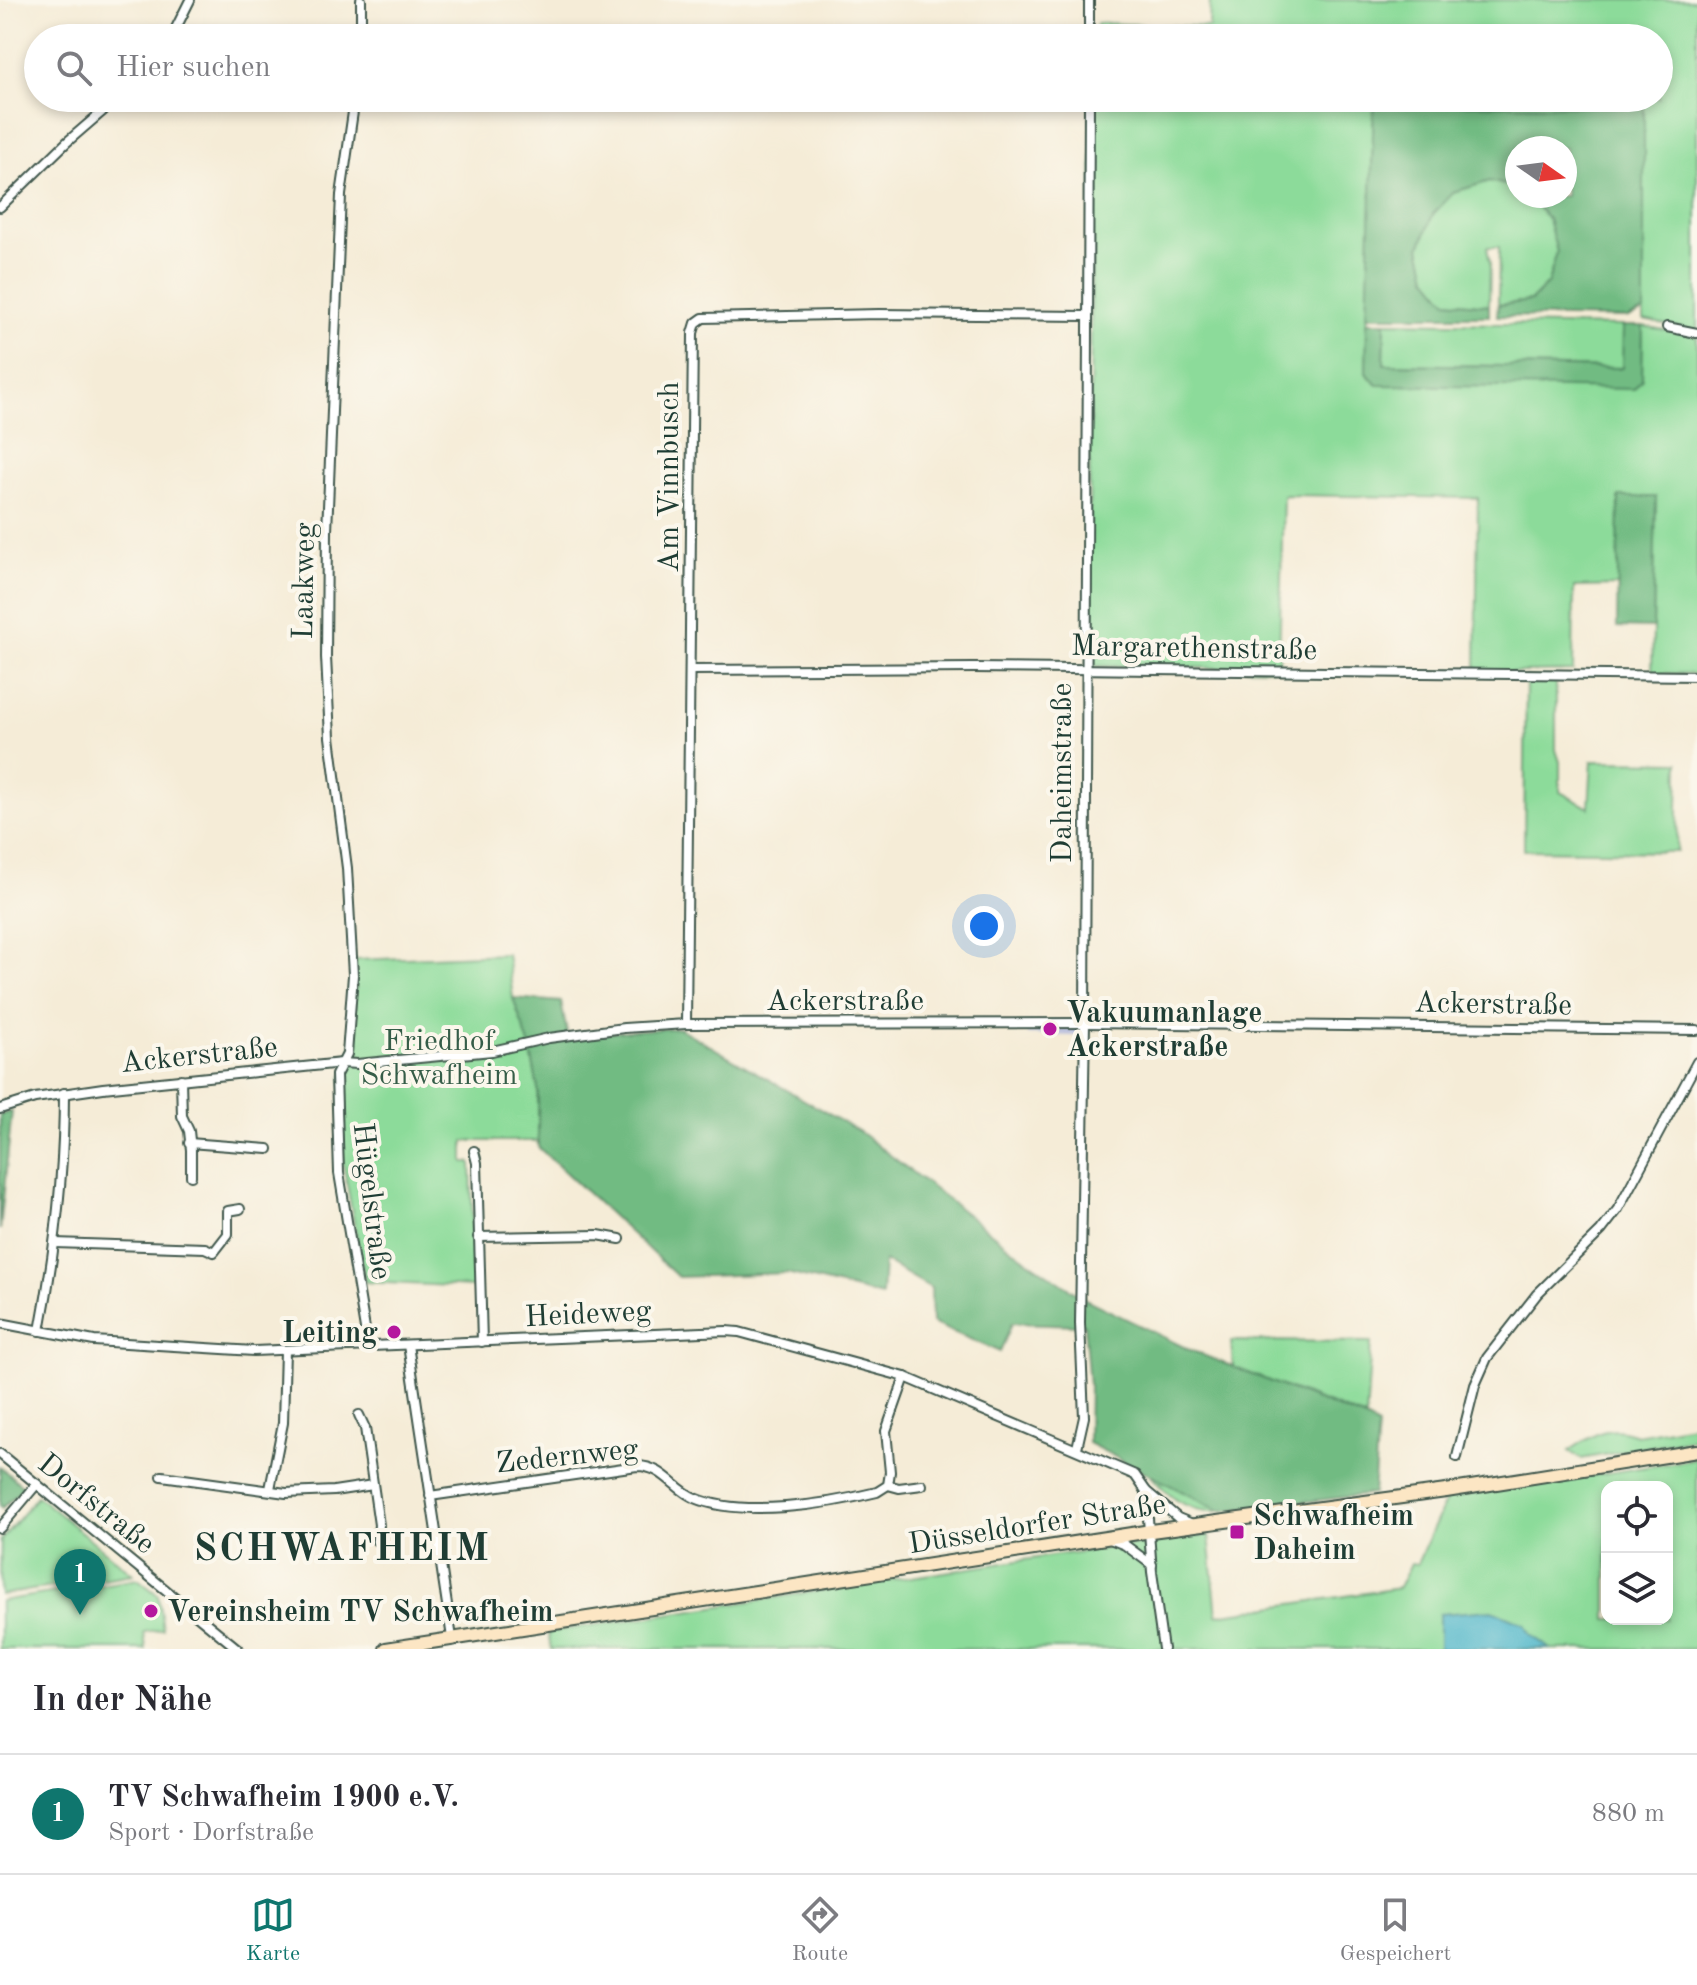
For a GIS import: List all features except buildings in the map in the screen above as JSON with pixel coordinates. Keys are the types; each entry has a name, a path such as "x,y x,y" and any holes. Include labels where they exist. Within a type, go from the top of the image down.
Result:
{"main road":[{"name":"Düsseldorfer Straße","path":"386,1649 1151,1531 1446,1491 1697,1451"}],"street":[{"path":"178,24 190,0"},
{"path":"361,0 361,24"},
{"path":"1089,0 1089,24"},
{"path":"0,207 102,112"},
{"name":"Laakweg","path":"342,1063 347,1054 353,975 347,868 330,737 326,657 327,531 341,195 353,112"},
{"name":"Daheimstraße","path":"1077,1448 1084,1417 1080,1323 1085,1023 1089,112"},
{"name":"Am Vinnbusch","path":"686,1024 693,333 696,323 703,318 879,314 1087,316"},
{"path":"1667,327 1697,333"},
{"name":"Margarethenstraße","path":"691,670 974,668 1697,676"},
{"name":"Ackerstraße","path":"0,1109 64,1093 342,1063 385,1062 492,1051 576,1034 686,1024 1085,1023 1697,1030"},
{"path":"1457,1457 1475,1385 1487,1358 1537,1294 1601,1231 1618,1209 1697,1062"},
{"name":"Hügelstraße","path":"342,1063 336,1075 339,1173 368,1347"},
{"path":"181,1079 182,1116 189,1131 191,1176"},
{"path":"40,1331 55,1243 64,1144 64,1093"},
{"path":"189,1143 268,1149"},
{"path":"474,1151 477,1163 482,1342"},
{"path":"55,1243 205,1248 214,1252 228,1234 228,1211 240,1209"},
{"path":"478,1237 598,1235 620,1239"},
{"name":"Heideweg","path":"0,1323 115,1343 285,1350 739,1332 905,1377 1077,1448 1135,1475 1146,1491 1178,1518 1195,1525"},
{"path":"408,1345 452,1638"},
{"path":"270,1489 283,1423 285,1350"},
{"path":"888,1485 890,1472 886,1431 905,1377"},
{"path":"359,1415 365,1428 379,1525 377,1541"},
{"name":"Dorfstraße","path":"0,1454 238,1649"},
{"name":"Zedernweg","path":"430,1496 637,1466 658,1470 698,1500 764,1508 853,1498 877,1492 888,1485 899,1488 922,1485"},
{"path":"162,1476 286,1493 373,1485"},
{"path":"0,1528 37,1484"},
{"path":"1146,1491 1163,1649"},
{"path":"1109,1538 1125,1545 1152,1565"}],"shaded area":[{"path":"1028,1026 1080,1027 1080,1036 1028,1035"}],"green space":[{"path":"1210,0 1697,0 1697,331 1643,320 1644,112 1673,112 1673,24 1209,24"},
{"path":"1093,112 1374,112 1366,373 1378,385 1642,378 1643,326 1697,336 1697,674 1652,673 1656,498 1620,497 1618,586 1574,587 1573,671 1476,673 1478,498 1283,495 1279,669 1090,666"},
{"path":"1374,112 1644,112 1644,311 1628,318 1497,316 1498,305 1531,301 1548,283 1557,252 1548,219 1538,208 1577,208 1577,136 1505,136 1505,185 1490,181 1454,192 1433,214 1420,247 1427,276 1447,301 1489,305 1489,316 1367,316"},
{"path":"1490,181 1505,185 1505,208 1538,208 1548,219 1557,252 1548,283 1530,301 1498,305 1499,247 1487,247 1490,263 1489,305 1447,301 1427,276 1420,247 1433,214 1454,192"},
{"path":"1367,322 1385,322 1384,364 1622,368 1623,326 1643,326 1642,379 1634,389 1378,385 1366,373"},
{"path":"1385,322 1623,326 1623,368 1384,364"},
{"path":"1619,497 1656,497 1653,628 1617,627"},
{"path":"1526,677 1556,678 1556,750 1560,762 1560,792 1589,808 1592,761 1679,762 1677,852 1524,850"},
{"name":"Friedhof Schwafheim","path":"507,954 513,998 530,1047 538,1088 538,1147 537,1141 464,1141 464,1162 471,1162 474,1287 365,1282 343,1163 342,1078 346,1070 351,1070 355,960"},
{"path":"513,998 561,1002 568,1038 679,1028 860,1132 1021,1256 1083,1298 1190,1350 1378,1426 1373,1494 1220,1511 1088,1443 1089,1385 1084,1325 1012,1323 1000,1352 932,1323 931,1288 884,1261 882,1296 787,1273 678,1277 538,1147 538,1088 530,1047"},
{"path":"12,1111 0,1230 0,1115"},
{"path":"1231,1341 1371,1342 1366,1418 1233,1367"},
{"path":"1697,1424 1697,1438 1581,1459 1569,1451 1601,1432 1617,1430 1637,1435"},
{"path":"1697,1459 1697,1649 551,1649 548,1632 1209,1535 1217,1615 1399,1588 1411,1563 1417,1564 1447,1498"},
{"path":"0,1467 24,1487 2,1508 0,1505"},
{"path":"1147,1472 1220,1511 1187,1506"},
{"path":"37,1496 133,1574 0,1595 1,1540"},
{"path":"138,1579 158,1595 163,1629 144,1632 146,1649 0,1649 0,1601"}],"water":[{"path":"1492,1610 1525,1624 1530,1634 1550,1649 1439,1649 1439,1614"}],"place":[{"name":"Vakuumanlage Ackerstraße","path":"1050,1029"},
{"name":"Leiting","path":"394,1332"},
{"name":"Schwafheim Daheim","path":"1237,1532"},
{"name":"Vereinsheim TV Schwafheim","path":"151,1611"},
{"name":"TV Schwafheim 1900 e.V.","path":"80,1615"}],"district":[{"name":"SCHWAFHEIM","path":"342,1547"}]}
